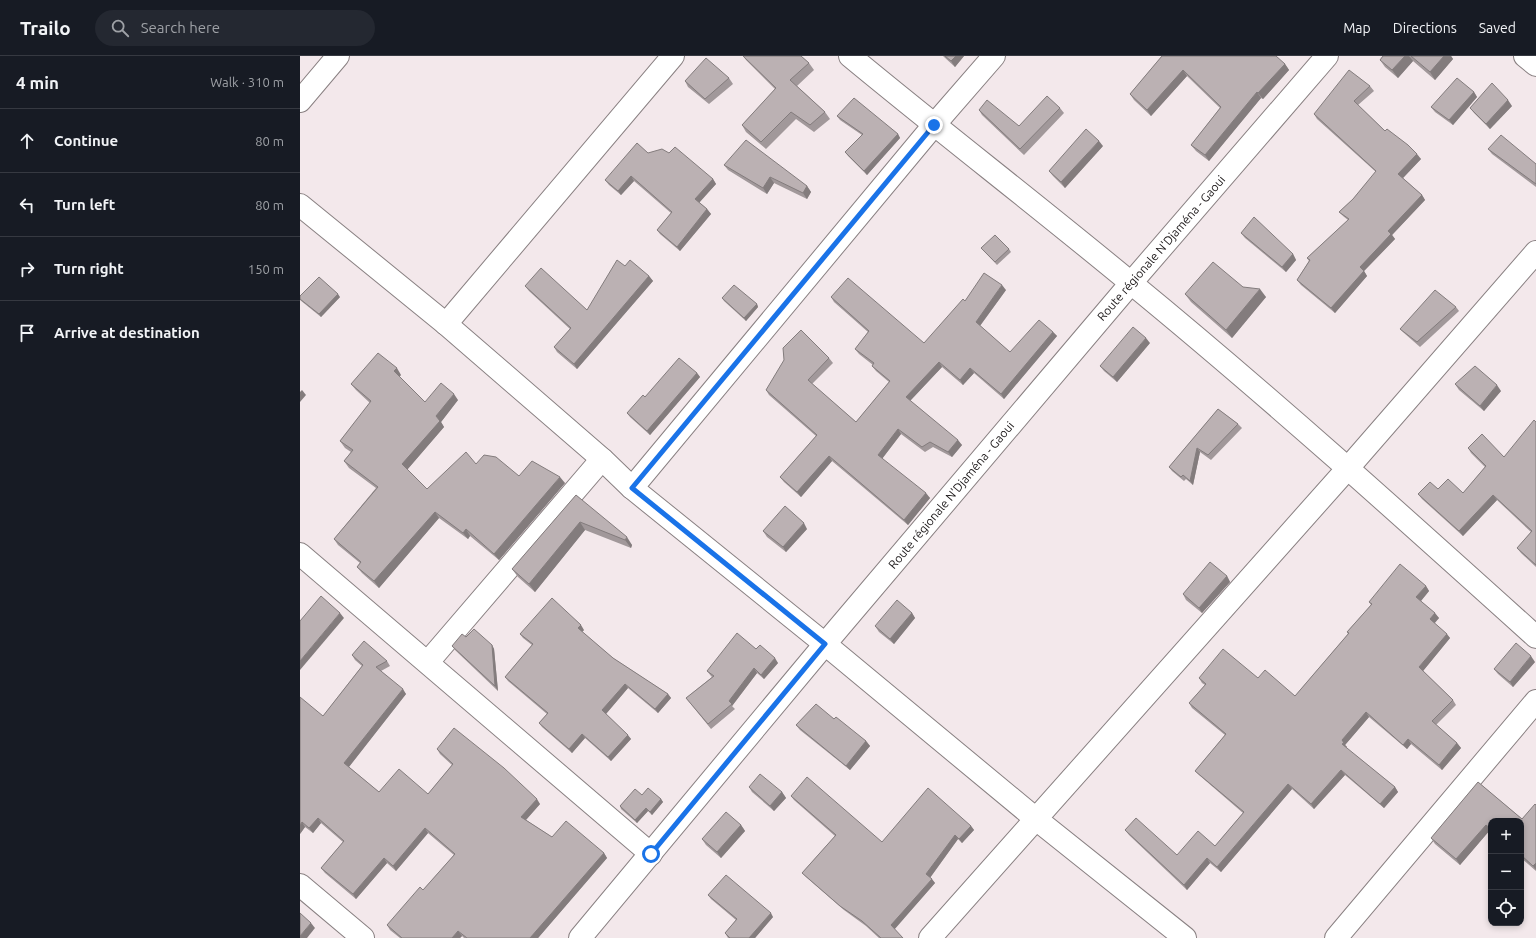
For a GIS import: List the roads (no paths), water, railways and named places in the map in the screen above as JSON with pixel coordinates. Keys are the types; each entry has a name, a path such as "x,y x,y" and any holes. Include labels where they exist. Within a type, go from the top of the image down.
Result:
{"street":[{"path":"300,101 338,56"},
{"path":"446,324 673,56"},
{"path":"850,56 1131,283 1348,468 1536,637"},
{"path":"632,488 934,125 994,56"},
{"name":"Route régionale N'Djaména - Gaoui","path":"580,938 825,644 1131,283 1327,56"},
{"path":"1525,56 1536,65"},
{"path":"300,205 446,324 602,459 632,488 825,644 1036,819 1185,938"},
{"path":"930,938 1348,468 1536,252"},
{"path":"428,662 602,459"},
{"path":"300,554 651,854"},
{"path":"1336,938 1536,701"},
{"path":"300,885 363,938"}]}
